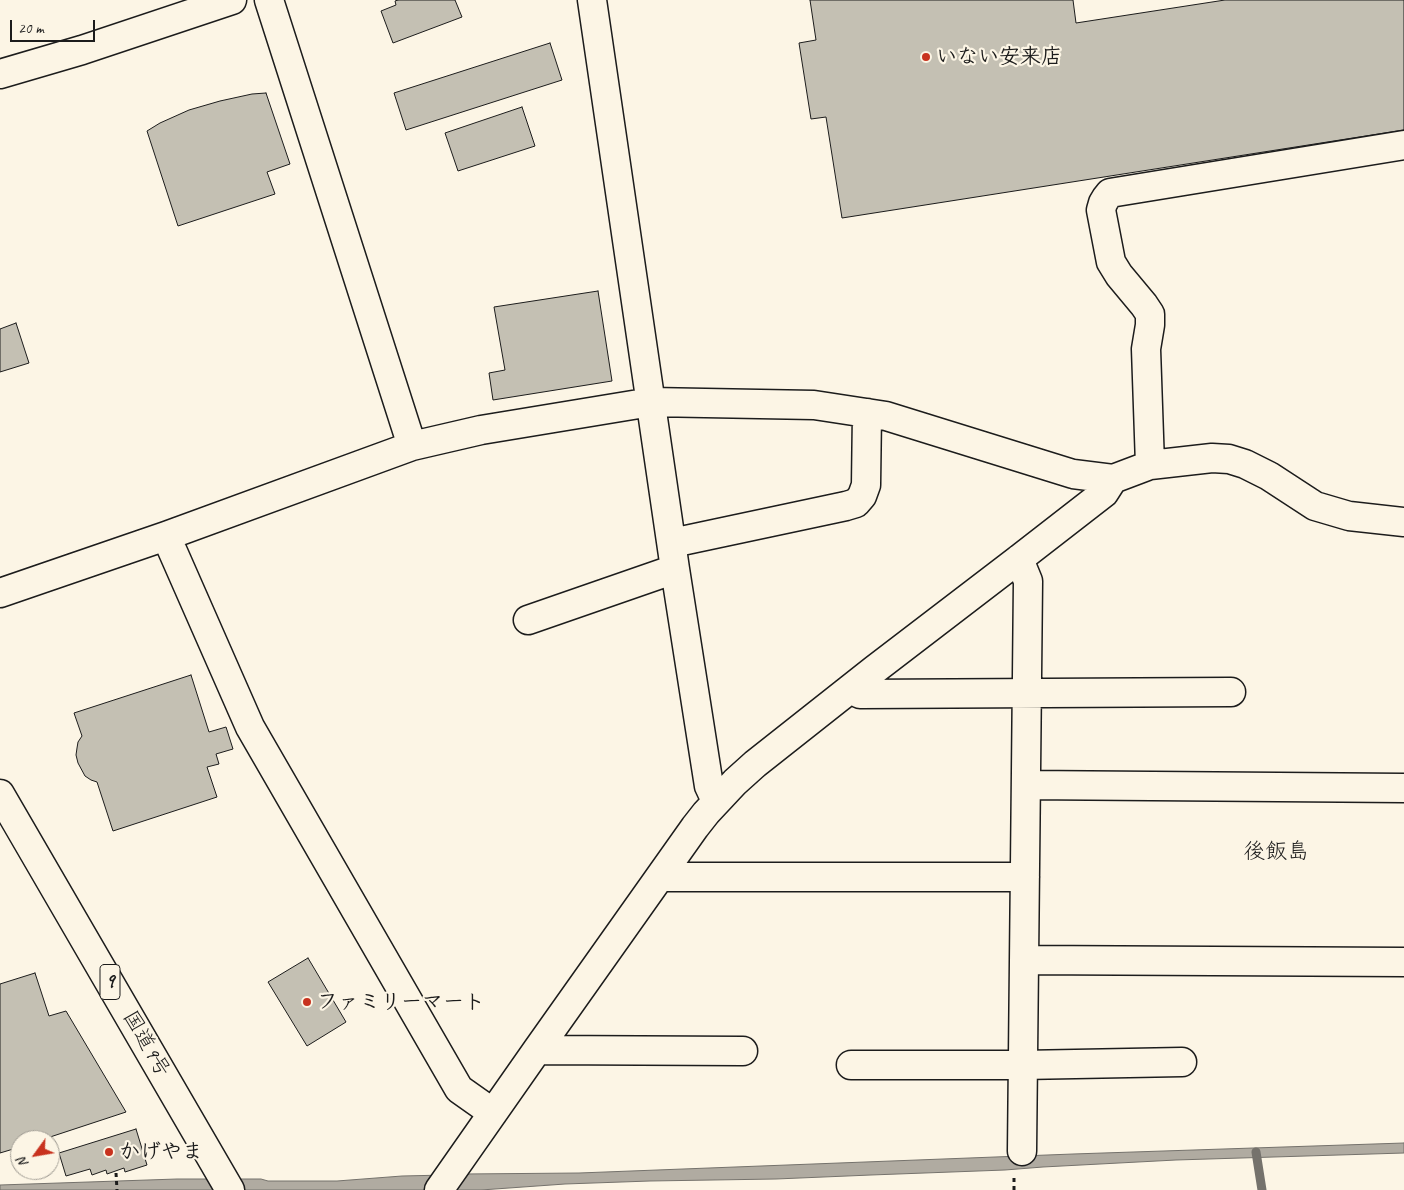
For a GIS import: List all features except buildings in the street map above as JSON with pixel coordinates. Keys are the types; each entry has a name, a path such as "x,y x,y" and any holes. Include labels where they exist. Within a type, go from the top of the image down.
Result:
{"main road":[{"path":"0,74 82,50 232,0"},
{"path":"269,0 412,446"},
{"path":"592,0 673,556 709,786 716,802"},
{"path":"1150,465 1146,349 1150,314 1111,262 1101,210 1106,198 1110,193 1404,145"},
{"path":"0,593 166,536 412,446 481,430 651,402 814,405 867,413 896,419 1073,474 1114,479 1150,465 1212,458 1229,459 1245,464 1269,476 1315,506 1349,516 1404,522"},
{"path":"528,620 673,556 856,503 862,496 866,485 867,413"},
{"path":"446,1180 695,827 735,782 755,764 1104,493 1114,479"},
{"path":"166,536 250,727 459,1089 493,1113"},
{"path":"1018,1161 1024,960 1028,581 1019,559"},
{"path":"851,689 860,694 1231,692"},
{"path":"1026,785 1404,788"},
{"name":"国道9号","path":"0,794 225,1180"},
{"path":"660,877 1025,877"},
{"path":"1024,960 1404,962"},
{"path":"537,1050 743,1051"},
{"path":"850,1065 1022,1065 1182,1062"}],"path":[{"path":"1014,1190 1018,1161"},
{"path":"116,1174 116,1190"}],"shaded area":[{"path":"1404,1143 1404,1153 1176,1160 1005,1170 776,1179 650,1181 565,1184 481,1190 440,1190 464,1174 579,1173"},
{"path":"446,1175 435,1190 0,1190 0,1185 177,1179 337,1181"}],"waterway":[{"path":"1256,1152 1262,1190"}],"place":[{"name":"いない安来店","path":"926,57"},
{"name":"ファミリーマート","path":"307,1002"},
{"name":"かげやま","path":"109,1152"}],"district":[{"name":"後飯島","path":"1276,852"}]}
